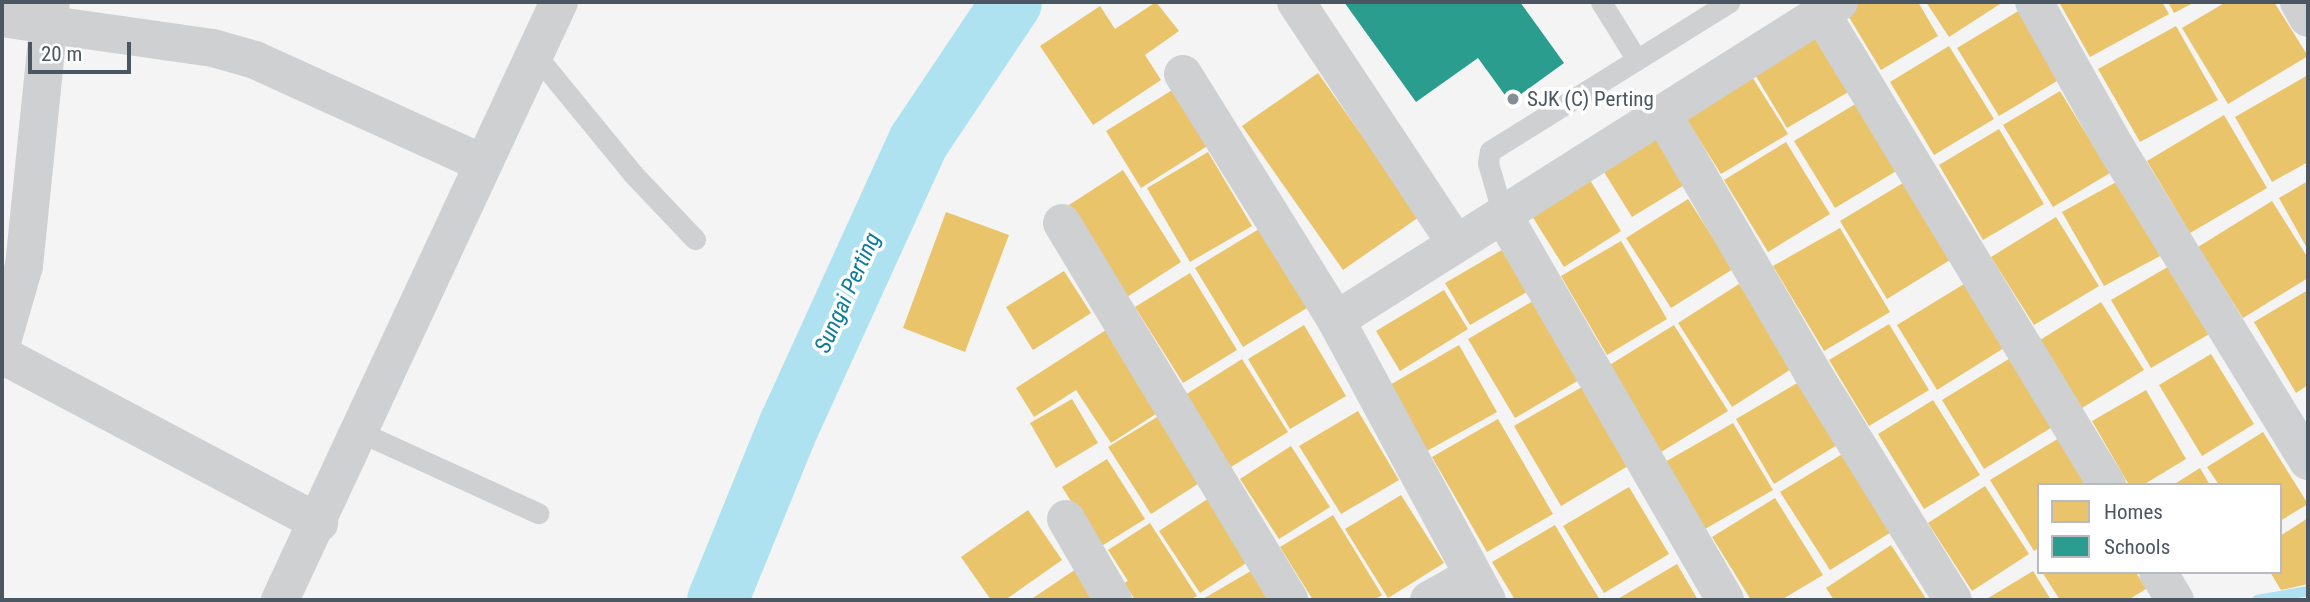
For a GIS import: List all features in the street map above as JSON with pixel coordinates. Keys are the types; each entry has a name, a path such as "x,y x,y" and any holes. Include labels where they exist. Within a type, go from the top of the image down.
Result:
{"street":[{"path":"280,600 319,523 482,163 559,2"},
{"path":"1296,2 1456,244"},
{"path":"2034,2 2116,148 2308,461"},
{"path":"2299,2 2308,18"},
{"path":"1336,320 1830,7 2106,483"},
{"path":"2,18 50,13 213,48 255,60 482,163"},
{"path":"2,342 24,266 50,13"},
{"path":"1183,74 1336,320 1480,588 1429,600"},
{"path":"1662,113 1812,372 1953,600"},
{"path":"1503,215 1725,600"},
{"path":"1062,223 1289,600"},
{"path":"2,355 319,523"},
{"path":"1066,519 1113,600"},
{"path":"2159,574 2175,600"}],"lane":[{"path":"1601,2 1637,60"},
{"path":"1503,215 1488,163 1490,151 1729,2"},
{"path":"534,53 633,174 695,239"},
{"path":"360,432 538,513"}],"building: Homes":[{"path":"1156,2 1179,31 1145,55 1161,80 1093,125 1040,46 1100,6 1115,29"},
{"path":"1857,2 1918,2 1938,36 1881,70 1844,9"},
{"path":"1926,2 2003,2 1949,37"},
{"path":"2059,2 2162,2 2169,14 2090,57"},
{"path":"2168,2 2195,2 2174,13"},
{"path":"2226,2 2274,2 2308,56 2228,104 2182,28"},
{"path":"2020,10 2062,78 1999,116 1957,48"},
{"path":"1811,26 1850,91 1787,128 1748,63"},
{"path":"2176,26 2218,100 2140,142 2098,69"},
{"path":"1949,46 1994,119 1934,155 1890,82"},
{"path":"1749,72 1788,134 1721,174 1682,112"},
{"path":"1318,73 1419,217 1343,270 1242,126"},
{"path":"2308,75 2308,162 2272,182 2235,117"},
{"path":"1174,89 1209,145 1141,188 1106,131"},
{"path":"2060,91 2110,173 2053,207 2003,125"},
{"path":"1857,103 1898,170 1835,208 1794,141"},
{"path":"2224,115 2267,188 2190,233 2147,161"},
{"path":"1999,129 2044,204 1983,240 1939,165"},
{"path":"1653,131 1686,184 1632,217 1599,164"},
{"path":"1786,142 1830,214 1768,252 1724,180"},
{"path":"1208,152 1252,226 1190,262 1147,188"},
{"path":"1123,170 1181,262 1127,297 1069,205"},
{"path":"1590,180 1621,231 1564,267 1532,216"},
{"path":"2118,181 2160,256 2104,286 2062,212"},
{"path":"2308,181 2308,250 2279,198"},
{"path":"1903,183 1950,260 1887,299 1840,221"},
{"path":"1688,199 1733,269 1671,308 1626,238"},
{"path":"2272,201 2308,258 2308,278 2243,318 2198,247"},
{"path":"946,212 1009,235 965,352 903,328"},
{"path":"2056,217 2099,286 2034,325 1991,257"},
{"path":"1840,228 1890,312 1824,351 1773,266"},
{"path":"1259,229 1307,308 1243,347 1195,268"},
{"path":"1621,241 1667,319 1607,355 1561,276"},
{"path":"1507,247 1532,289 1470,325 1445,283"},
{"path":"2171,265 2211,333 2151,368 2111,300"},
{"path":"1064,271 1091,313 1033,350 1006,307"},
{"path":"1190,273 1237,350 1183,383 1135,307"},
{"path":"1739,284 1793,368 1732,407 1678,323"},
{"path":"1964,284 2004,348 1937,390 1897,325"},
{"path":"1444,290 1468,329 1400,371 1376,331"},
{"path":"2308,290 2308,385 2296,393 2254,322"},
{"path":"1533,301 1579,380 1515,418 1468,339"},
{"path":"2101,302 2144,370 2082,408 2040,340"},
{"path":"1889,324 1929,390 1869,426 1829,360"},
{"path":"1304,325 1346,396 1290,429 1248,359"},
{"path":"1674,325 1728,411 1661,452 1608,366"},
{"path":"1109,328 1162,410 1111,443 1076,390 1034,417 1016,388"},
{"path":"1459,345 1497,412 1425,452 1388,386"},
{"path":"2211,354 2254,424 2202,456 2159,385"},
{"path":"2012,357 2054,426 1984,469 1942,400"},
{"path":"1242,359 1288,432 1231,467 1185,395"},
{"path":"1799,382 1837,445 1774,484 1736,419"},
{"path":"1582,387 1628,466 1561,506 1514,426"},
{"path":"2146,390 2186,459 2146,483 2128,483 2092,421"},
{"path":"1072,399 1098,443 1056,468 1030,423"},
{"path":"1933,400 1980,475 1924,509 1878,434"},
{"path":"1358,411 1399,480 1341,514 1299,446"},
{"path":"1162,414 1204,480 1151,514 1108,447"},
{"path":"1498,419 1553,514 1487,552 1432,457"},
{"path":"1733,423 1773,490 1705,529 1665,462"},
{"path":"2263,432 2308,504 2282,520 2282,483 2218,483 2207,467"},
{"path":"2059,438 2087,483 2037,483 2037,549 2034,551 1990,480"},
{"path":"1291,446 1330,507 1279,539 1240,479"},
{"path":"1844,453 1893,531 1830,570 1780,492"},
{"path":"1107,459 1145,519 1100,547 1062,487"},
{"path":"2200,468 2209,483 2176,483"},
{"path":"1985,486 2029,554 1972,591 1928,523"},
{"path":"1629,487 1669,554 1604,593 1563,526"},
{"path":"1401,495 1444,563 1388,598 1345,529"},
{"path":"1209,498 1251,560 1200,593 1159,531"},
{"path":"1775,498 1823,575 1781,600 1751,600 1712,537"},
{"path":"1028,510 1062,560 1005,600 991,600 961,557"},
{"path":"1333,515 1382,595 1374,600 1313,600 1280,547"},
{"path":"2308,518 2308,584 2281,590 2271,574 2282,574 2282,535"},
{"path":"1150,523 1197,596 1190,600 1135,600 1124,583 1128,581 1108,550"},
{"path":"1555,525 1600,600 1515,600 1492,562"},
{"path":"1891,545 1927,600 1834,600 1826,588"},
{"path":"1677,564 1698,600 1616,600"},
{"path":"1256,568 1275,600 1201,600"},
{"path":"1076,569 1098,600 1030,600"},
{"path":"2033,571 2051,600 1985,600"},
{"path":"2043,574 2137,574 2146,589 2128,600 2060,600"}],"building: Schools":[{"path":"1344,2 1520,2 1564,63 1510,102 1478,58 1416,102"}],"waterway":[{"name":"Sungai Perting","path":"717,600 789,424 918,141 1011,2"},
{"path":"2257,600 2308,591"}],"place":[{"name":"SJK (C) Perting","path":"1513,99"}]}
